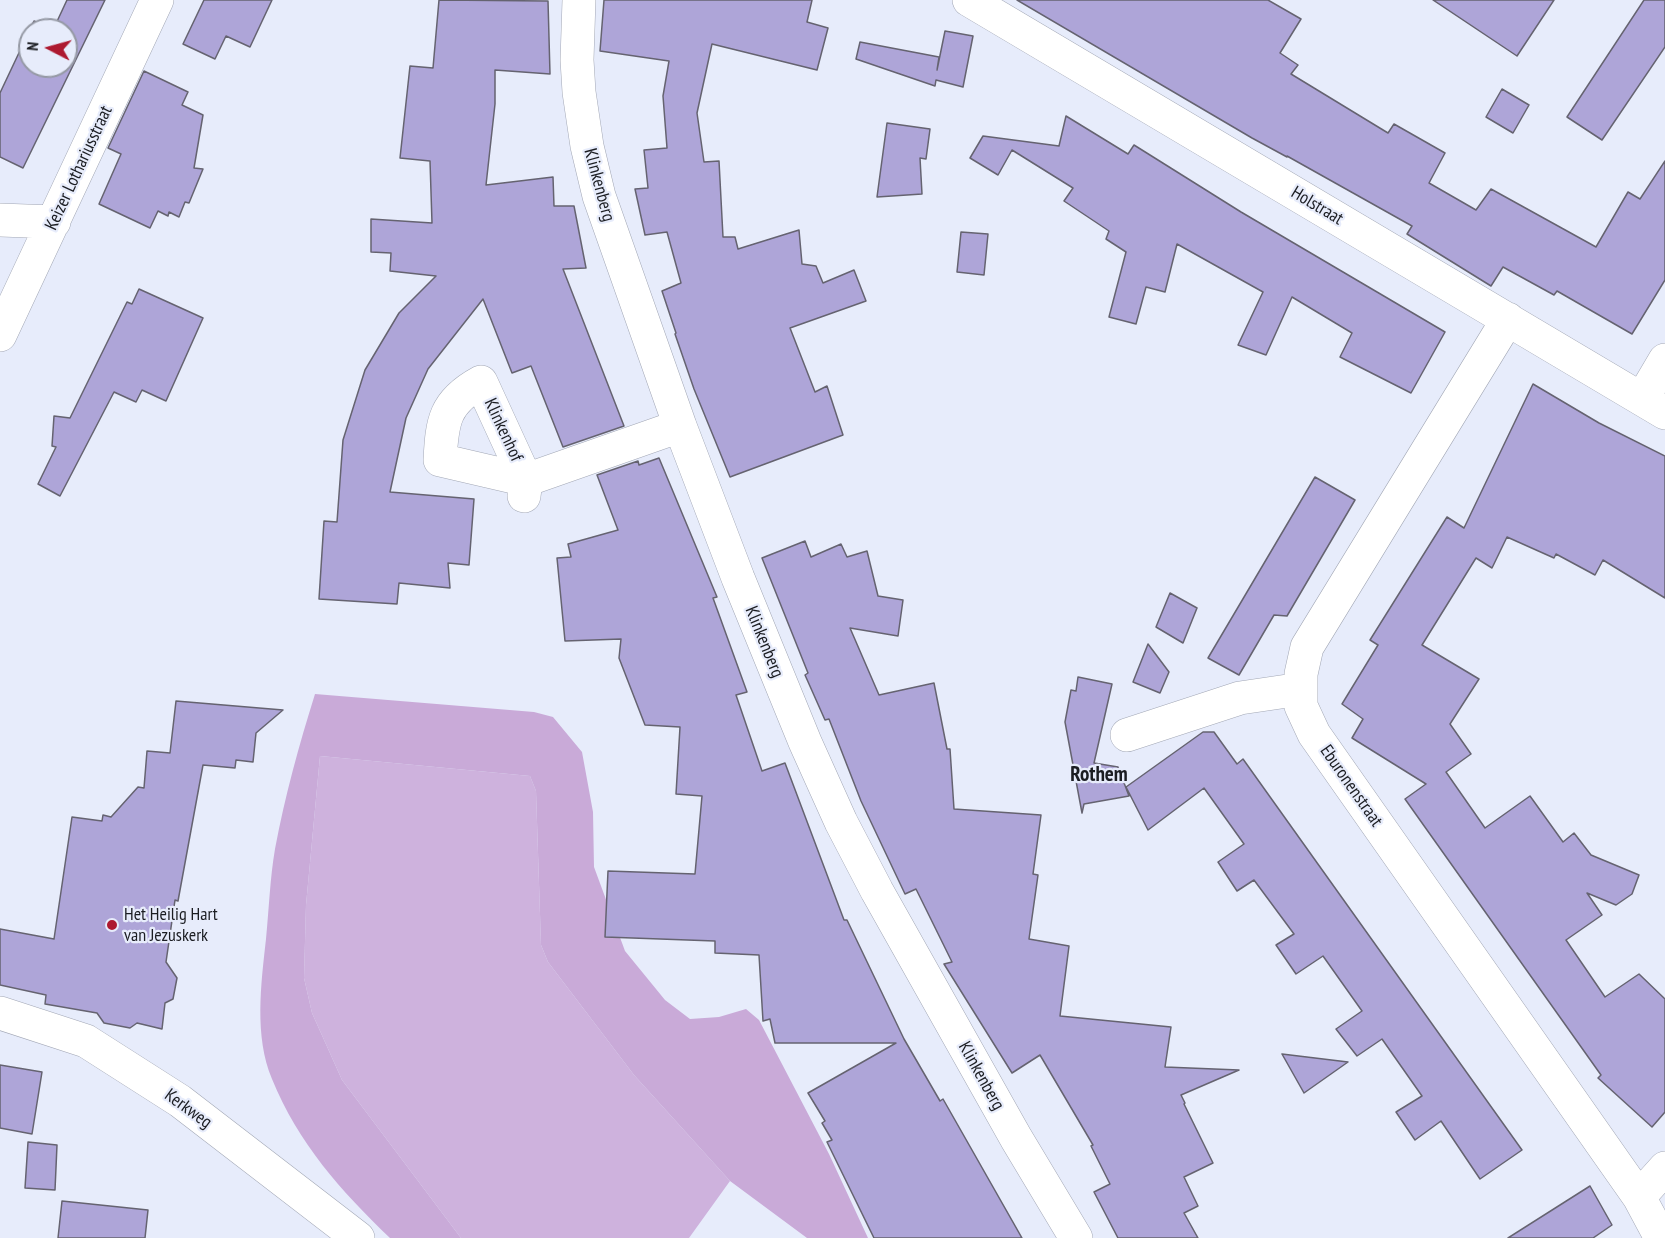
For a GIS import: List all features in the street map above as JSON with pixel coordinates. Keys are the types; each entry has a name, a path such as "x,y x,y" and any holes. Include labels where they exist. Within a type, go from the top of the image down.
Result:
{"street":[{"name":"Keizer Lothariusstraat","path":"0,335 157,0"},
{"name":"Klinkenberg","path":"579,0 577,60 579,92 599,196 680,426 738,578 805,742 841,822 883,902 1010,1128 1076,1238"},
{"name":"Holstraat","path":"969,0 1653,406"},
{"path":"0,220 54,222"},
{"name":"Eburonenstraat","path":"1508,319 1307,647 1301,674 1302,706 1314,734 1639,1197 1654,1235"},
{"path":"1653,406 1665,360"},
{"name":"Klinkenhof","path":"525,488 680,426"},
{"path":"1127,735 1240,698 1301,689"},
{"name":"Kerkweg","path":"0,1013 86,1041 180,1101 323,1227 358,1238"},
{"path":"1639,1197 1665,1168"}],"shaded area":[{"path":"315,694 534,712 553,717 582,752 593,812 594,867 625,951 665,1000 690,1019 719,1017 746,1009 759,1020 829,1154 868,1238 807,1238 730,1181 634,1075 548,962 541,945 536,791 530,776 320,756 306,905 304,978 312,1013 342,1080 461,1238 390,1238 338,1184 308,1145 272,1079 263,1045 260,1010 273,860 288,790"},
{"path":"320,756 530,776 536,791 541,945 548,962 634,1075 730,1181 689,1238 461,1238 342,1080 312,1013 304,978 306,905"}],"building":[{"path":"67,0 105,0 78,55 78,18 59,18"},
{"path":"204,0 272,0 250,47 226,36 215,59 183,44"},
{"path":"439,0 548,1 550,74 495,70 495,104 486,185 553,177 554,206 574,206 586,268 563,269 624,426 563,447 531,366 512,373 483,299 428,369 406,418 390,492 474,499 469,565 448,563 450,588 399,583 397,604 319,599 324,521 337,522 343,440 365,370 399,313 436,276 390,271 391,253 371,252 371,219 432,223 430,161 400,158 410,66 433,68"},
{"path":"604,0 812,0 807,22 828,28 817,70 712,44 697,113 704,162 719,161 723,237 735,237 738,249 799,230 802,264 816,266 823,283 854,270 866,301 790,328 815,392 827,386 843,435 730,477 694,389 662,291 681,283 667,232 645,235 635,189 648,188 644,150 667,148 663,96 669,61 600,51"},
{"path":"1017,0 1268,0 1301,19 1280,53 1298,65 1291,74 1388,133 1394,124 1445,153 1429,183 1476,210 1491,189 1596,247 1628,192 1640,199 1665,161 1665,280 1632,334 1557,291 1554,295 1503,267 1491,286 1407,234 1412,226 1252,138"},
{"path":"1433,0 1554,0 1517,56"},
{"path":"1644,0 1665,0 1665,47 1602,140 1567,117"},
{"path":"945,31 973,36 963,87 936,80 935,86 856,59 860,42 939,57 937,70"},
{"path":"18,55 18,78 67,78 23,168 0,157 0,93"},
{"path":"144,71 188,92 182,105 203,115 194,168 203,169 189,203 185,202 179,217 169,212 168,216 158,211 150,228 99,204 121,154 108,148"},
{"path":"1502,89 1529,105 1513,133 1486,117"},
{"path":"1066,116 1128,154 1134,145 1241,212 1445,332 1411,393 1340,357 1352,333 1292,297 1266,355 1238,345 1263,292 1177,244 1165,292 1146,287 1136,324 1109,317 1126,252 1106,239 1109,231 1064,201 1073,188 1012,150 998,175 970,158 983,136 1059,146"},
{"path":"887,123 930,129 926,159 920,158 922,194 877,197"},
{"path":"961,232 988,234 984,275 957,272"},
{"path":"139,289 203,318 166,401 142,390 136,402 114,392 60,496 38,484 56,447 52,446 54,416 70,418 127,302 132,304"},
{"path":"1533,384 1599,423 1665,456 1665,598 1603,560 1595,575 1556,554 1554,558 1507,537 1492,568 1476,558 1422,645 1479,679 1450,724 1471,754 1446,772 1485,828 1530,796 1563,842 1574,833 1591,855 1639,875 1632,894 1616,905 1587,893 1602,915 1566,940 1605,997 1639,974 1665,999 1665,1112 1652,1127 1598,1078 1601,1075 1405,799 1426,784 1352,738 1363,719 1342,704 1378,645 1370,640 1447,517 1464,528"},
{"path":"659,458 717,597 713,598 747,692 736,695 762,771 785,763 844,920 847,920 904,1039 940,1101 943,1099 1022,1238 874,1238 827,1142 832,1140 822,1123 825,1121 808,1093 896,1043 775,1043 770,1019 763,1021 759,955 715,953 715,941 605,937 608,871 695,874 702,796 676,794 680,727 645,725 619,658 621,639 565,641 557,558 571,557 568,544 618,530 597,475 638,461 639,465"},
{"path":"1315,477 1355,500 1287,616 1274,615 1239,675 1208,658"},
{"path":"805,541 811,557 841,544 847,557 867,551 878,596 903,600 898,636 850,628 879,695 934,683 947,749 950,749 954,809 1041,815 1033,874 1038,875 1029,939 1069,946 1060,1016 1171,1027 1165,1067 1239,1070 1181,1095 1213,1163 1184,1177 1198,1206 1184,1213 1198,1238 1118,1238 1094,1192 1110,1184 1091,1146 1093,1145 1040,1055 1012,1073 944,964 952,962 916,889 905,894 861,801 829,719 825,720 805,675 808,673 762,558"},
{"path":"1170,593 1197,608 1183,643 1156,627"},
{"path":"1148,644 1169,672 1160,693 1133,682"},
{"path":"1078,677 1112,684 1094,763 1118,767 1129,796 1084,804 1082,813 1065,722 1071,690 1076,691"},
{"name":"Het Heilig Hart van Jezuskerk","path":"176,701 283,710 256,733 253,762 236,760 235,768 203,765 178,901 175,900 166,962 177,978 173,999 165,1003 162,1029 137,1023 130,1028 104,1023 97,1013 45,1004 46,995 0,985 0,929 54,939 72,817 102,821 103,815 111,817 138,787 144,788 147,751 170,753"},
{"path":"1203,732 1214,732 1237,764 1243,759 1522,1150 1480,1179 1441,1121 1415,1140 1396,1112 1422,1096 1382,1039 1357,1056 1336,1029 1362,1011 1323,956 1296,974 1276,945 1294,934 1254,880 1237,891 1218,862 1244,844 1204,788 1148,830 1126,787"},
{"path":"1282,1054 1348,1062 1304,1093"},
{"path":"0,1065 42,1072 32,1134 0,1128"},
{"path":"28,1142 57,1145 55,1190 25,1188"},
{"path":"1590,1186 1612,1225 1593,1238 1508,1238"},
{"path":"62,1201 148,1210 145,1238 58,1238"}],"place":[{"name":"Het Heilig Hart van Jezuskerk","path":"112,925"}],"district":[{"name":"Rothem","path":"1099,775"}]}
